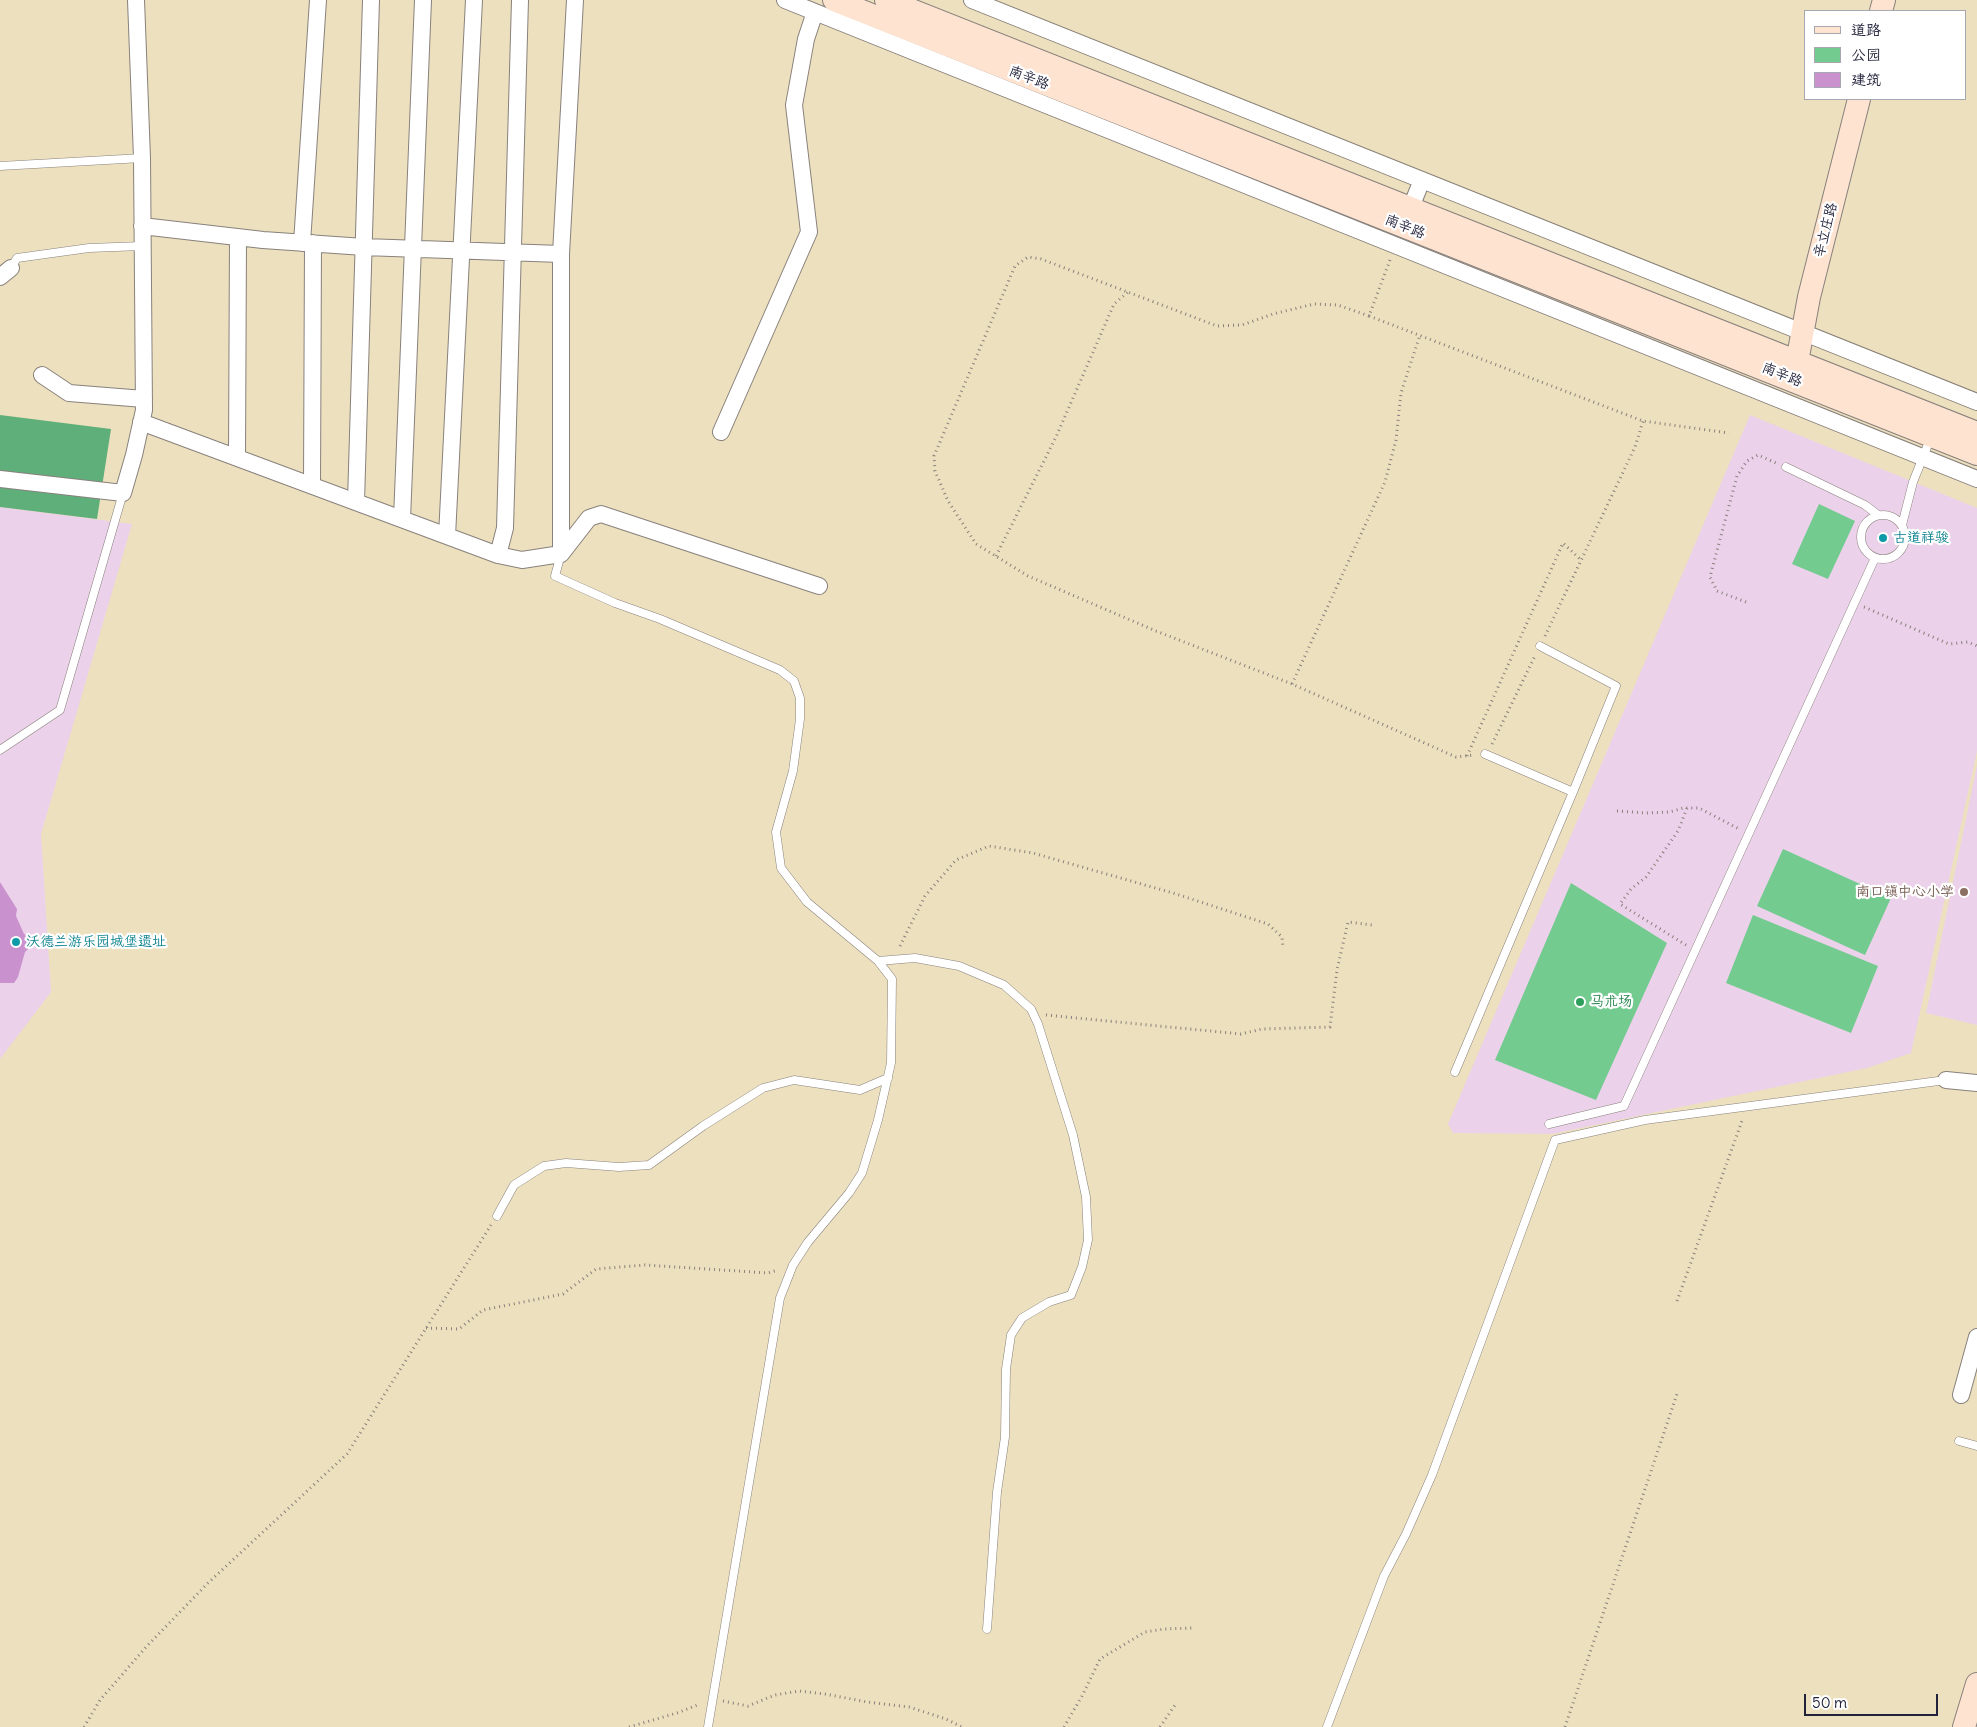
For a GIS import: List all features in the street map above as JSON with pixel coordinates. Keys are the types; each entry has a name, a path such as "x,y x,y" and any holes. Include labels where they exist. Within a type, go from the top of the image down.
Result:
{"main road":[{"name":"南辛路","path":"834,0 1977,454"},
{"name":"南辛路","path":"886,0 1403,227 1797,362 1977,432"},
{"name":"辛立庄路","path":"1797,362 1809,297 1859,100"},
{"path":"1969,1722 1977,1684"}],"street":[{"path":"0,479 123,493 141,422 144,399 142,158 136,0"},
{"path":"312,485 307,243 318,0"},
{"path":"356,502 371,0"},
{"path":"402,519 423,0"},
{"path":"447,536 474,0"},
{"path":"498,555 505,528 520,0"},
{"path":"560,554 561,254 575,0"},
{"path":"785,0 1403,227 1922,457 1977,479"},
{"path":"972,0 1977,402"},
{"path":"721,432 809,232 794,105 806,40 815,12"},
{"path":"1403,227 1422,180"},
{"path":"142,226 238,237 364,247 561,254"},
{"path":"237,457 238,237"},
{"path":"42,374 69,393 144,399"},
{"path":"141,422 498,555 522,560 560,554 589,518 601,514 819,586"},
{"path":"1946,1080 1977,1083"},
{"path":"1961,1395 1976,1344"}],"lane":[{"path":"0,166 142,158"},
{"path":"6,273 17,258 89,248 142,246"},
{"path":"1902,526 1892,516 1878,515 1866,522 1861,535 1864,549 1875,558 1889,558 1900,551 1905,539 1902,526 1913,482 1932,435"},
{"path":"1786,466 1865,504 1878,515"},
{"path":"0,750 60,710 123,493"},
{"path":"560,554 555,576 615,603 660,619 780,670 794,681 800,698 800,719 793,771 776,832 781,868 807,902 878,960 892,978 893,1033 891,1063 878,1120 862,1173 849,1193 808,1242 793,1265 780,1298 708,1727"},
{"path":"1549,1124 1624,1106 1875,558"},
{"path":"1455,1072 1616,686 1540,646"},
{"path":"1485,754 1573,792"},
{"path":"878,960 915,958 959,966 1004,985 1031,1009 1038,1024 1073,1135 1086,1197 1088,1240 1082,1267 1071,1295 1049,1302 1022,1318 1011,1335 1006,1369 1005,1437 997,1492 987,1629"},
{"path":"497,1216 514,1185 544,1166 566,1163 619,1167 649,1165 704,1126 763,1088 794,1080 860,1090 888,1078"},
{"path":"1327,1727 1384,1576 1406,1534 1432,1475 1555,1140 1645,1120 1946,1080"},
{"path":"1960,1441 1977,1446"}],"path":[{"path":"1369,316 1403,227"},
{"path":"1643,421 1634,447 1496,740 1485,754 1456,757 1292,684 1156,631 1037,580 976,544 948,501 935,471 934,456 1015,266 1028,258 1041,259 1217,326 1242,325 1273,314 1314,304 1338,305 1643,421 1729,433"},
{"path":"996,556 1056,438 1114,304 1129,292"},
{"path":"1292,684 1385,482 1396,440 1401,393 1420,335"},
{"path":"1746,602 1717,591 1710,577 1737,476 1747,461 1758,455 1786,466"},
{"path":"1467,756 1563,543 1581,560"},
{"path":"1854,603 1949,644 1968,642 1977,646"},
{"path":"1687,808 1678,831 1646,877 1631,889 1620,904 1695,951"},
{"path":"1618,811 1654,813 1700,808 1748,834"},
{"path":"894,958 925,896 956,860 989,846 1033,853 1173,893 1268,924 1282,937 1283,948"},
{"path":"1031,1009 1034,1014 1241,1034 1262,1029 1330,1027 1337,970 1348,922 1372,925"},
{"path":"1677,1301 1748,1106"},
{"path":"84,1727 100,1700 147,1646 208,1583 347,1454 497,1216"},
{"path":"426,1328 459,1329 484,1310 563,1294 596,1269 645,1265 768,1273 793,1265"},
{"path":"1565,1727 1678,1391"},
{"path":"1064,1727 1100,1659 1145,1632 1193,1628"},
{"path":"629,1727 677,1713 713,1699 748,1706 775,1694 799,1691 909,1707 946,1719 962,1727"},
{"path":"1160,1727 1175,1705"}],"shaded area":[{"path":"1750,415 1977,508 1977,751 1911,1053 1867,1068 1552,1134 1453,1133 1448,1124"},
{"path":"0,507 132,524 41,834 51,992 0,1059"},
{"name":"南口镇中心小学","path":"1977,765 1977,1025 1926,1013"}],"green space":[{"path":"0,415 111,429 97,519 0,507"},
{"path":"1819,504 1855,521 1828,579 1792,564"},
{"path":"1783,849 1891,898 1865,955 1757,906"},
{"name":"马术场","path":"1571,883 1667,943 1596,1100 1495,1060"},
{"path":"1753,915 1878,966 1851,1033 1726,983"}],"building":[{"name":"沃德兰游乐园城堡遗址","path":"0,882 17,909 16,916 24,934 32,937 31,946 25,952 18,977 14,983 0,983"}],"place":[{"name":"古道祥骏","path":"1883,538"},
{"name":"南口镇中心小学","path":"1964,892"},
{"name":"沃德兰游乐园城堡遗址","path":"16,942"},
{"name":"马术场","path":"1580,1002"}]}
